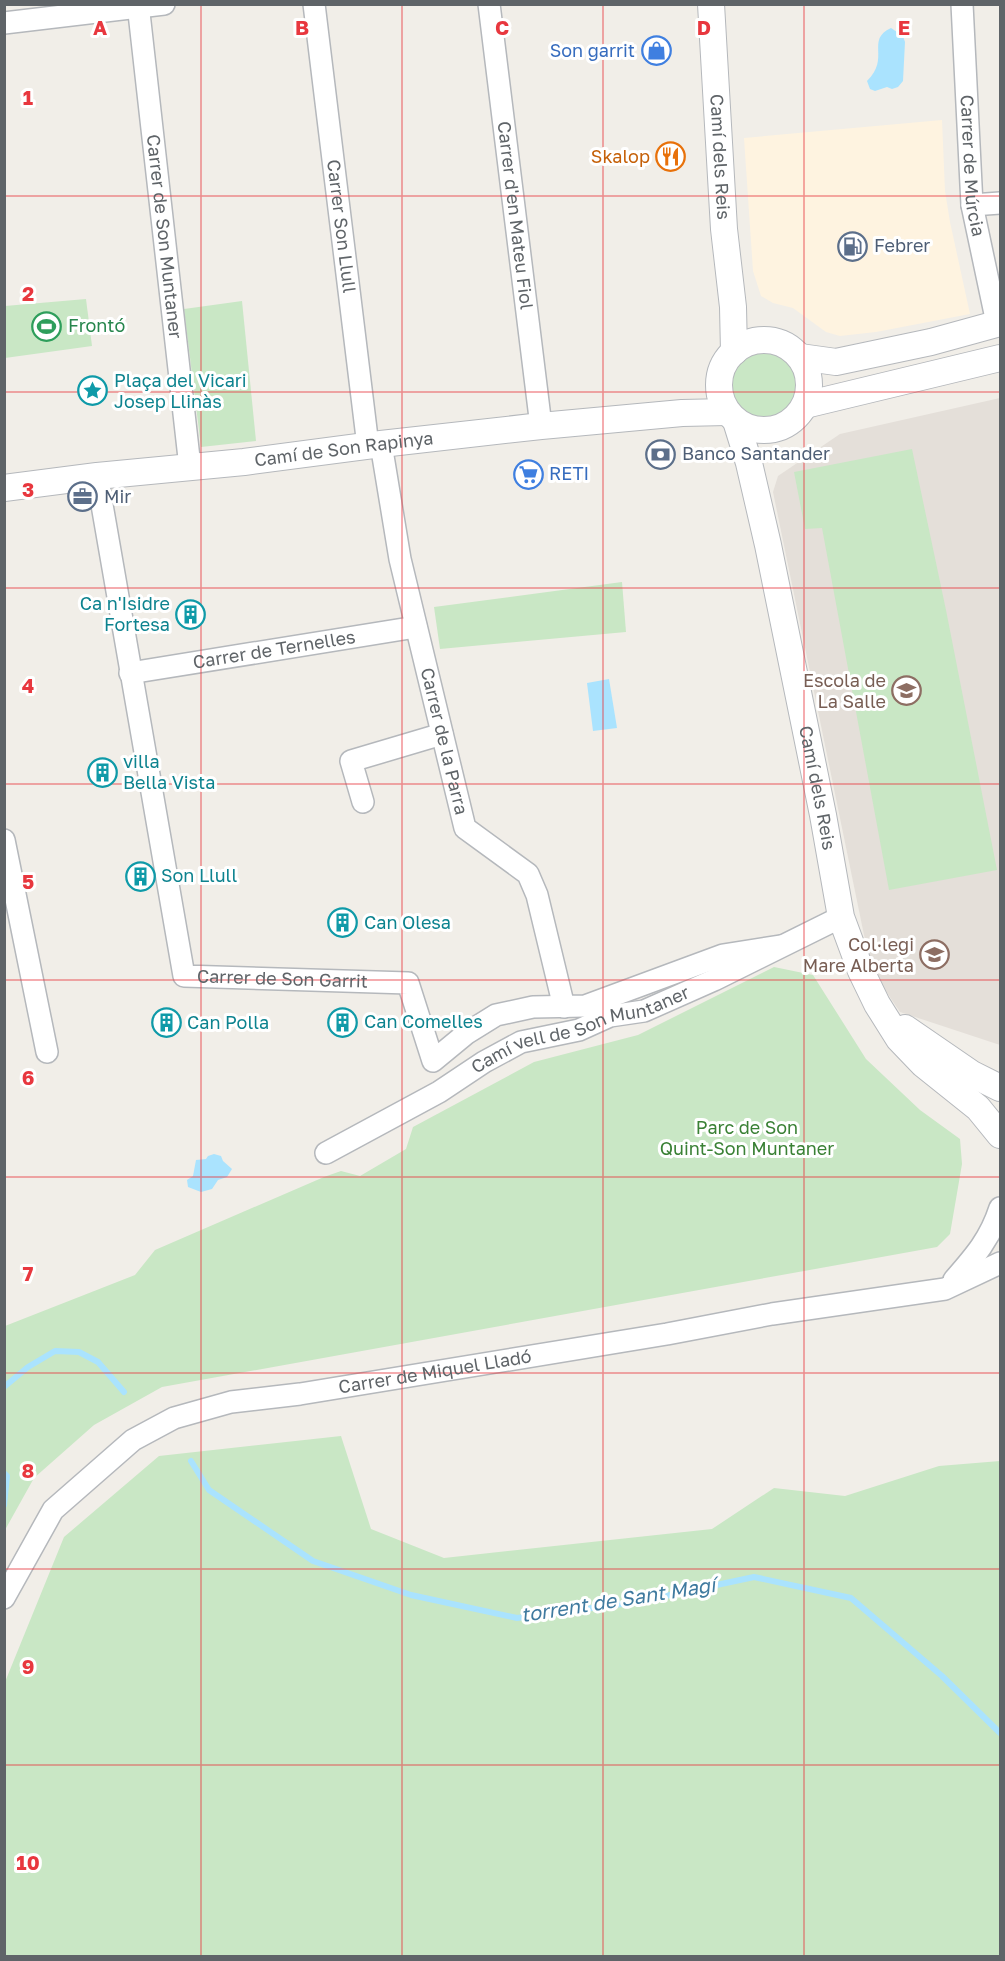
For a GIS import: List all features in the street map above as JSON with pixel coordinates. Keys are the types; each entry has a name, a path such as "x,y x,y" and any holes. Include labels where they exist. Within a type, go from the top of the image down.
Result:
{"street":[{"path":"4,23 164,4"},
{"name":"Carrer Son Llull","path":"314,4 375,445"},
{"name":"Carrer d'en Mateu Fiol","path":"489,4 541,426"},
{"name":"Camí dels Reis","path":"711,4 724,229 734,308 734,351"},
{"name":"Carrer de Múrcia","path":"962,4 972,205 999,323"},
{"name":"Carrer de Son Muntaner","path":"138,6 190,467"},
{"path":"972,205 1000,203"},
{"path":"734,308 766,339"},
{"path":"800,357 836,362 931,342 999,323"},
{"path":"766,339 791,348 807,368 810,380 806,405 799,416 789,424 777,429 762,431 747,428 731,417 721,402 719,378 724,364 734,351 743,345 766,339"},
{"path":"806,405 1000,358"},
{"path":"682,413 719,378"},
{"name":"Camí de Son Rapinya","path":"4,488 541,426 682,413 731,417"},
{"name":"Camí dels Reis","path":"731,417 749,463 775,580 823,815 841,917 861,971 877,1004 899,1039 923,1064 978,1108 1000,1135"},
{"path":"749,463 777,429"},
{"name":"Carrer de la Parra","path":"375,445 465,828 528,873 537,895 564,1007"},
{"name":"Carrer de Son Garrit","path":"97,476 184,976 408,983 434,1061 467,1033 496,1015 533,1007 564,1007"},
{"name":"Carrer de Ternelles","path":"130,673 416,627"},
{"path":"363,802 351,761 442,734"},
{"path":"4,840 46,1052"},
{"name":"Camí vell de Son Muntaner","path":"327,1154 439,1092 484,1062 521,1042 579,1030 610,1016 644,1011 714,980 841,917"},
{"path":"564,1007 585,1006 723,955 780,946"},
{"name":"Camí dels Reis","path":"877,1004 922,1041 972,1074 1000,1088"},
{"path":"945,1289 982,1248 994,1226 1000,1208"},
{"name":"Carrer de Miquel Lladó","path":"4,1598 53,1510 133,1440 174,1418 231,1402 310,1392 667,1334 772,1314 945,1289 1000,1263"}],"shaded area":[{"name":"Febrer","path":"942,120 945,191 970,314 876,332 840,336 826,332 793,308 773,303 761,296 753,271 744,138"},
{"name":"Escola de La Salle","path":"1000,398 1000,1045 900,1012 875,975 864,935 773,492 778,476 840,434"}],"green space":[{"name":"Frontó","path":"86,299 92,346 5,358 5,306"},
{"path":"242,301 256,441 201,447 184,309"},
{"path":"767,349 787,355 797,365 803,385 797,405 787,415 767,421 747,415 737,405 731,385 737,365 747,355"},
{"path":"912,449 997,870 889,890 822,528 805,529 794,472"},
{"path":"622,582 626,632 440,649 434,607"},
{"name":"Parc de Son Quint-Son Muntaner","path":"774,967 813,975 866,1059 920,1110 960,1139 962,1164 950,1234 937,1247 162,1387 94,1425 34,1478 5,1530 5,1326 135,1275 155,1250 324,1177 341,1171 360,1176 406,1149 413,1127 534,1062 638,1035"},
{"path":"341,1436 371,1529 444,1558 712,1529 774,1488 845,1496 939,1466 1000,1461 1000,1956 5,1956 5,1682 64,1537 159,1456"}],"water":[{"path":"891,28 903,36 905,42 903,81 898,87 892,89 887,87 875,91 870,89 867,81 877,65 880,38"},
{"path":"609,679 617,728 593,731 587,683"},
{"path":"214,1154 221,1156 232,1169 227,1177 218,1180 212,1189 201,1192 188,1187 187,1180 193,1176 196,1160 206,1159"}],"waterway":[{"name":"torrent de Sant Magí","path":"4,1387 28,1367 55,1351 79,1352 98,1362 124,1392"},
{"name":"torrent de Sant Magí","path":"191,1461 209,1490 313,1561 411,1595 517,1618 637,1602 754,1577 851,1598 942,1676 1000,1733"},
{"name":"torrent de Sant Magí","path":"4,1473 7,1476 4,1505"}],"place":[{"name":"Son garrit","path":"656,51"},
{"name":"Skalop","path":"671,157"},
{"name":"Febrer","path":"853,246"},
{"name":"Frontó","path":"47,326"},
{"name":"Plaça del Vicari Josep Llinàs","path":"93,391"},
{"name":"Banco Santander","path":"661,454"},
{"name":"RETI","path":"528,474"},
{"name":"Mir","path":"83,497"},
{"name":"Ca n'Isidre Fortesa","path":"191,614"},
{"name":"Escola de La Salle","path":"907,691"},
{"name":"villa Bella Vista","path":"102,772"},
{"name":"Son Llull","path":"140,876"},
{"name":"Can Olesa","path":"343,923"},
{"name":"Col·legi Mare Alberta","path":"935,955"},
{"name":"Can Comelles","path":"343,1022"},
{"name":"Can Polla","path":"166,1023"}]}
